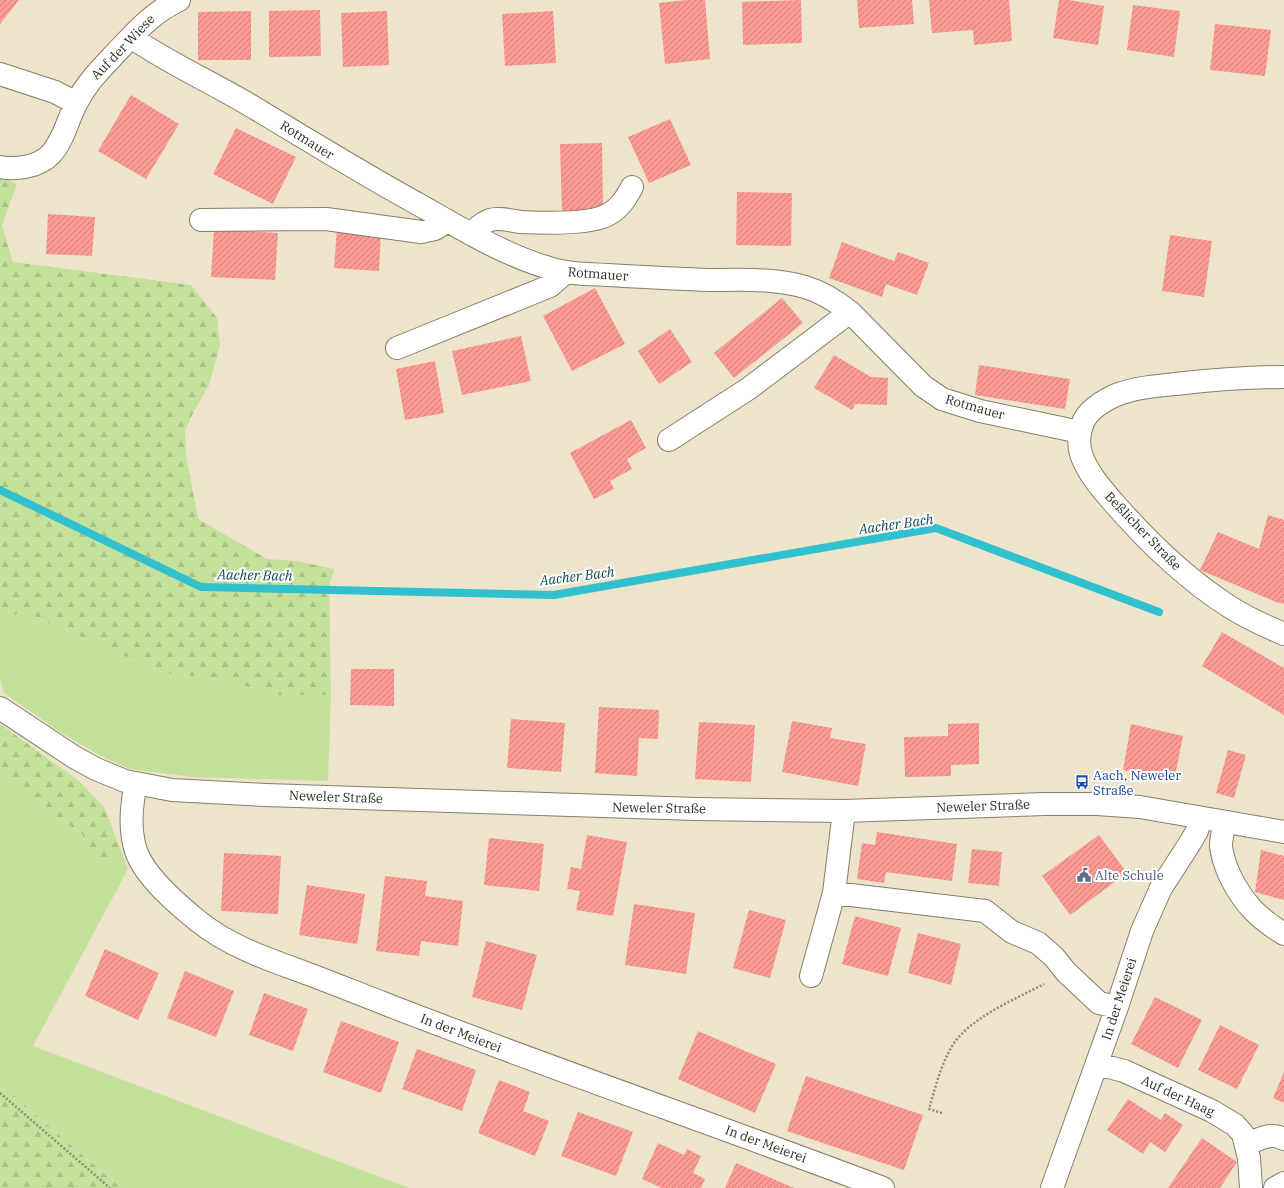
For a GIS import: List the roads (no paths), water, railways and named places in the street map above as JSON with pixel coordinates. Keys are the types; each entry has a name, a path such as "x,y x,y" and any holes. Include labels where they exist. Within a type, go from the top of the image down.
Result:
{"street":[{"name":"Auf der Wiese","path":"0,167 9,169 19,168 41,161 51,154 57,146 83,90 96,74 153,15 166,6 179,0"},
{"name":"Rotmauer","path":"131,37 156,54 189,70 255,108 349,166 471,234 522,259 565,273 670,279 755,281 790,284 820,293 850,312 923,386 942,399 980,411 1080,432"},
{"path":"0,74 55,92 76,103"},
{"path":"471,234 482,223 492,219 501,218 520,222 560,223 591,220 607,215 617,209 626,198 632,187"},
{"path":"201,220 326,219 422,232 435,229 448,221"},
{"path":"397,348 550,286 565,273"},
{"path":"669,440 748,389 850,312"},
{"name":"Beßlicher Straße","path":"1284,377 1203,381 1151,386 1132,390 1116,395 1090,412 1080,432 1081,453 1089,470 1103,490 1121,511 1156,548 1181,571 1229,607 1247,618 1284,634"},
{"name":"Neweler Straße","path":"0,708 96,770 112,777 136,784 172,790 266,795 673,809 844,811 1097,804 1140,807 1284,832"},
{"name":"In der Meierei","path":"136,784 133,800 132,826 137,853 150,874 177,903 200,923 225,939 269,961 462,1034 802,1157 883,1188"},
{"path":"810,976 834,893 844,811"},
{"name":"In der Meierei","path":"1052,1188 1118,1007 1136,947 1151,909 1161,888 1193,837 1201,818"},
{"path":"1225,822 1221,847 1228,870 1236,886 1246,903 1258,915 1284,934"},
{"path":"834,893 985,911 1012,932 1038,943 1054,957 1066,972 1099,1003 1118,1007"},
{"name":"Auf der Haag","path":"1097,1064 1124,1071 1225,1118 1235,1125 1243,1134 1246,1145 1249,1158 1251,1188"},
{"path":"1246,1145 1262,1137 1272,1136 1284,1139"},
{"path":"1275,1188 1284,1183"}],"waterway":[{"name":"Aacher Bach","path":"0,490 201,587 554,595 936,528 1159,612"}],"place":[{"name":"Aach, Neweler Straße","path":"1082,782"},
{"name":"Alte Schule","path":"1084,875"}]}
